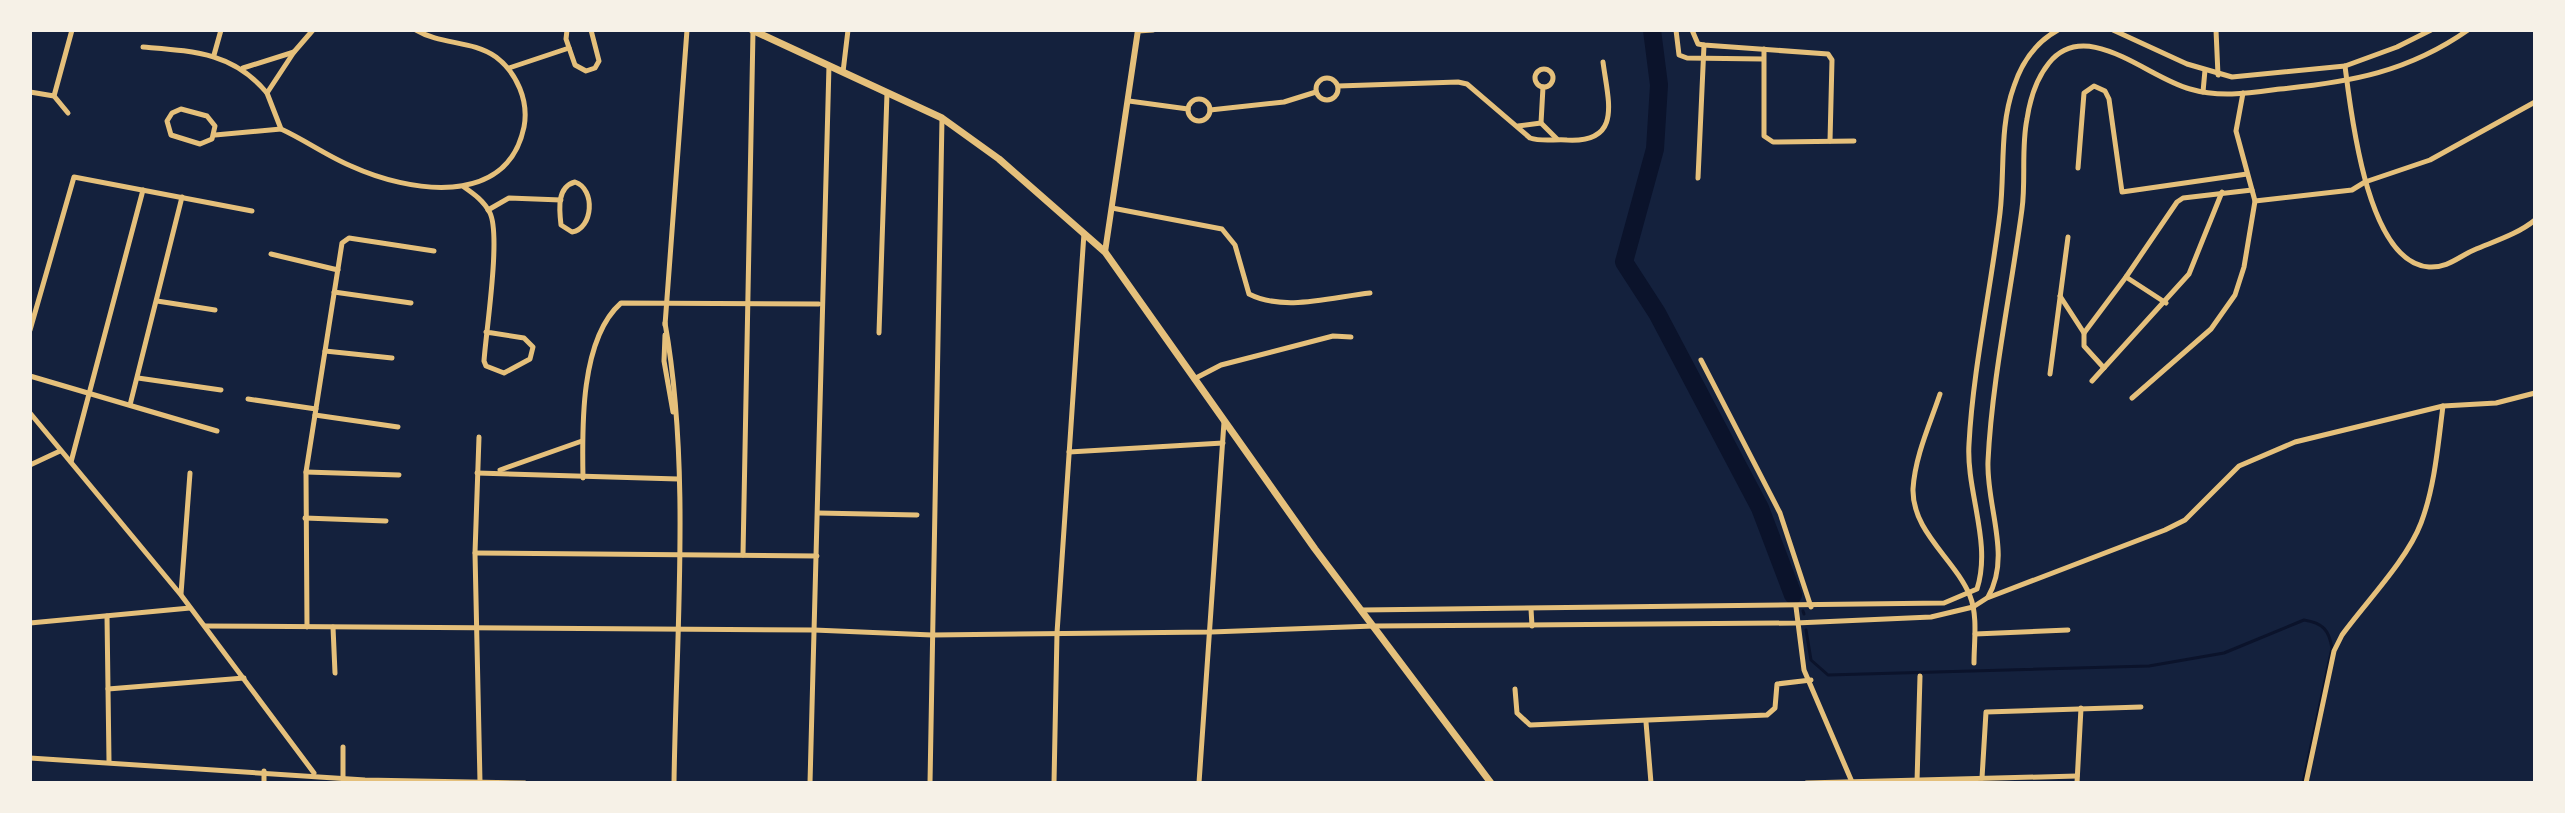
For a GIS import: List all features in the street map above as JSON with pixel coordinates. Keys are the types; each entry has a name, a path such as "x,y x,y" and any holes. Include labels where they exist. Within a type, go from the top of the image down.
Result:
{"main road":[{"path":"752,30 942,118 999,159 1105,252 1411,681 1491,783"}],"street":[{"path":"54,96 72,30"},
{"path":"214,55 221,30"},
{"path":"267,93 313,30"},
{"path":"215,135 214,122 207,116 181,109 172,113 167,121 168,131 175,137 205,143 215,135 281,129 347,165 379,177 413,185 473,186 501,169 521,140 524,104 509,68 479,48 438,40 416,30"},
{"path":"567,30 569,48 578,68 586,71 595,68 599,56 591,30"},
{"path":"674,783 678,479 675,421 665,369 665,323 687,30"},
{"path":"743,555 752,30"},
{"path":"843,72 848,30"},
{"path":"1105,252 1138,31 1153,30"},
{"path":"1676,30 1679,55 1763,59"},
{"path":"1692,30 1698,44 1828,54 1832,60 1830,141"},
{"path":"1362,610 1811,607 1944,603 1977,589 1983,564 1970,481 1969,442 2000,210 2007,111 2023,64 2034,48 2058,30"},
{"path":"2113,30 2218,75 2247,76 2345,66 2387,52 2431,30"},
{"path":"2216,30 2218,75"},
{"path":"1987,598 1996,583 1999,563 1989,451 2022,205 2026,124 2042,71 2055,55 2068,48 2098,47 2172,83 2203,92 2243,93 2347,82 2399,67 2468,30"},
{"path":"1698,178 1704,45"},
{"path":"143,47 214,55 242,68 267,93 281,129"},
{"path":"509,68 569,48"},
{"path":"1764,49 1764,136 1773,142 1854,141"},
{"path":"242,68 294,52"},
{"path":"1338,86 1467,84 1538,141 1580,140 1603,132 1609,110 1603,62"},
{"path":"810,783 820,304 829,65"},
{"path":"2345,66 2365,182 2390,241 2409,260 2426,267 2447,266 2535,220"},
{"path":"2203,92 2205,70"},
{"path":"1324,78 1332,79 1338,86 1336,95 1329,100 1321,99 1316,92 1317,83 1324,78"},
{"path":"2078,168 2084,93 2094,86 2105,91 2109,99 2122,192 2247,174"},
{"path":"1543,87 1541,123 1558,139"},
{"path":"30,92 54,96 68,113"},
{"path":"879,333 887,92"},
{"path":"1210,110 1284,102 1316,92"},
{"path":"2132,398 2224,313 2235,295 2244,267 2255,201 2236,131 2243,93"},
{"path":"1201,99 1210,110 1205,120 1197,122 1190,117 1188,109 1192,101 1201,99"},
{"path":"1129,101 1188,109"},
{"path":"2255,201 2352,190 2365,182 2430,160 2535,102"},
{"path":"930,783 942,118"},
{"path":"1516,126 1541,123"},
{"path":"30,330 72,178 252,211"},
{"path":"571,183 580,183 587,189 587,223 581,230 568,231 561,225 561,200 563,189 571,183"},
{"path":"464,187 488,210 494,239 486,332 484,361 490,371 504,373 530,359 533,347 524,338 486,332"},
{"path":"71,463 143,190"},
{"path":"2084,333 2177,202 2222,192 2252,190"},
{"path":"2092,381 2166,303 2189,274 2222,192"},
{"path":"130,405 182,197"},
{"path":"488,210 509,198 561,200"},
{"path":"1112,208 1222,229 1235,245 1249,294 1263,302 1280,304 1370,293"},
{"path":"1054,783 1057,633 1084,232"},
{"path":"2050,374 2068,237"},
{"path":"307,627 306,472 334,292 346,238 434,251"},
{"path":"271,254 338,270"},
{"path":"2126,277 2166,303"},
{"path":"334,292 411,303"},
{"path":"2060,296 2084,333 2084,346 2104,368"},
{"path":"157,301 215,310"},
{"path":"583,478 582,441 590,358 621,303 748,301 820,304"},
{"path":"1194,379 1221,365 1333,336 1351,337"},
{"path":"325,351 392,358"},
{"path":"1701,360 1780,513 1811,607"},
{"path":"30,376 217,431"},
{"path":"138,378 221,390"},
{"path":"205,626 814,630 932,635 1211,632 1374,626 1796,623 1931,617 1973,607 1987,598 2185,520 2239,466 2312,437 2443,406 2496,403 2535,393"},
{"path":"1940,394 1921,448 1913,491 1924,529 1969,594 1975,634 1974,663"},
{"path":"248,399 398,427"},
{"path":"2306,783 2334,651 2342,635 2411,544 2421,522 2435,466 2443,406"},
{"path":"30,413 181,595 315,774"},
{"path":"1199,783 1224,422"},
{"path":"479,437 475,553 480,782"},
{"path":"495,472 582,441"},
{"path":"1069,452 1223,443"},
{"path":"30,464 60,451"},
{"path":"306,472 399,475"},
{"path":"181,595 190,473"},
{"path":"477,473 678,479"},
{"path":"818,513 917,515"},
{"path":"305,518 386,521"},
{"path":"475,553 817,556"},
{"path":"1796,607 1802,660 1852,782"},
{"path":"30,623 190,608"},
{"path":"1531,609 1532,626"},
{"path":"107,616 109,761"},
{"path":"333,627 335,673"},
{"path":"1975,634 2068,630"},
{"path":"1917,782 1920,676"},
{"path":"108,689 244,678"},
{"path":"1515,689 1517,713 1530,725 1646,722 1767,715 1775,708 1777,684 1811,680"},
{"path":"1982,778 1986,712 2141,707"},
{"path":"1806,783 1982,778 2077,780 2081,708"},
{"path":"1646,722 1651,783"},
{"path":"343,747 343,777"},
{"path":"30,758 315,774 365,781 525,783"},
{"path":"264,771 264,783"}],"waterway":[{"path":"1652,30 1659,85 1655,149 1624,262 1657,313 1760,508 1793,595"},
{"path":"1793,595 1796,600"},
{"path":"1806,630 1811,660 1828,675 2149,666 2224,653 2304,620 2311,621 2324,628 2332,648 2303,783"}]}
